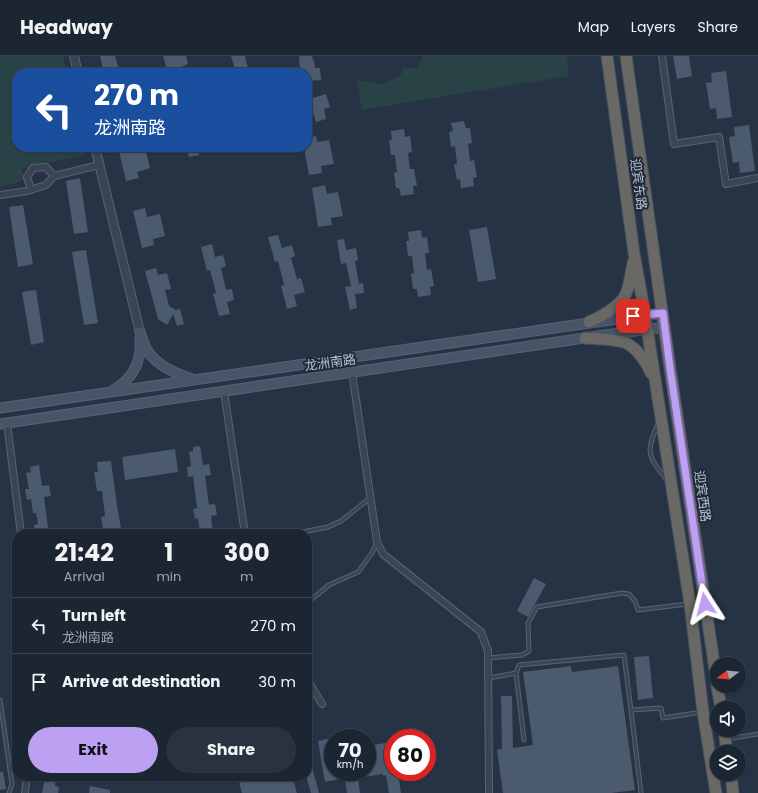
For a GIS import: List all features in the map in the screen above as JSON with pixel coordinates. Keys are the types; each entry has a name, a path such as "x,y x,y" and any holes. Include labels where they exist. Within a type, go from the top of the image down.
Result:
{"highway":[{"name":"迎宾东路","path":"607,56 634,253 645,315"},
{"name":"迎宾东路","path":"626,56 663,313"},
{"path":"589,322 602,316 617,305 627,293 634,253"},
{"name":"迎宾西路","path":"663,313 713,657"},
{"path":"645,315 690,604 703,712 716,793"},
{"path":"585,338 611,340 628,344 648,365 656,382"},
{"path":"732,781 734,793"}],"main road":[{"name":"龙洲南路","path":"0,408 589,322 663,313"},
{"name":"龙洲南路","path":"4,423 647,329 665,328"},
{"path":"140,332 147,350 158,362 172,372 194,380"},
{"path":"110,392 120,386 132,374 138,364 141,350 140,332"}],"street":[{"path":"74,56 77,68"},
{"path":"662,56 674,144 719,137 726,184 758,178"},
{"path":"96,152 140,332"},
{"path":"0,196 31,190 46,185 54,176 99,165"},
{"path":"31,190 27,177 33,168 46,167 54,176"},
{"path":"352,372 377,542 383,554 481,632 488,651 489,793"},
{"path":"224,391 244,529"},
{"path":"4,423 20,529"},
{"path":"312,687 322,704"},
{"path":"25,793 26,781"}],"lane":[{"path":"661,417 652,436 649,450 655,464 672,485"},
{"path":"312,530 328,527 341,521 370,498"},
{"path":"312,599 329,585 358,572 372,553 377,542"},
{"path":"488,658 522,654 529,651 528,623 537,607 622,593 629,594 634,600 638,610 690,604"},
{"path":"524,740 516,673 519,665 624,655 641,793"},
{"path":"488,678 516,673"},
{"path":"0,700 12,784 9,793"},
{"path":"630,710 661,708 663,718 703,712"},
{"path":"746,734 758,734"}],"green space":[{"path":"0,56 63,56 66,68 12,68 12,152 84,152 84,155 22,169 25,180 0,187"},
{"path":"423,56 567,56 569,76 362,110 357,80 383,84 400,76 404,67 417,68"}],"building":[{"path":"100,56 115,56 119,68 103,68"},
{"path":"163,56 186,56 188,64 181,68 167,68"},
{"path":"231,56 245,56 248,68 235,68"},
{"path":"299,56 312,56 315,68 320,68 321,80 312,81 312,68 300,68"},
{"path":"673,56 689,56 692,76 677,79"},
{"path":"726,71 732,117 717,119 716,108 710,109 706,83 712,82 711,73"},
{"path":"326,94 330,107 324,109 326,119 316,122 312,109 312,98"},
{"path":"464,121 466,128 470,128 472,143 468,144 470,161 474,160 477,177 473,178 474,186 461,188 460,179 457,180 454,164 457,164 455,146 451,147 449,132 453,131 451,123"},
{"path":"749,125 755,171 740,173 739,162 733,163 729,137 735,136 734,127"},
{"path":"404,129 405,137 410,136 412,152 408,153 410,169 414,169 417,186 413,186 414,194 401,196 399,188 396,188 394,173 397,172 395,155 391,155 389,140 392,140 391,131"},
{"path":"312,136 316,136 317,142 329,140 334,164 321,166 322,173 309,175 305,152 312,152"},
{"path":"119,152 146,152 150,168 137,172 139,178 126,181"},
{"path":"188,152 198,152 199,155 189,157"},
{"path":"80,178 88,232 74,234 66,181"},
{"path":"325,185 327,194 338,192 343,216 331,218 332,225 318,227 312,188"},
{"path":"23,205 33,264 18,267 9,207"},
{"path":"145,208 147,217 160,214 165,236 153,239 154,245 142,248 133,211"},
{"path":"487,227 496,279 478,282 469,230"},
{"path":"421,230 422,238 427,237 429,253 425,253 427,270 431,269 434,286 430,287 431,295 418,297 417,289 413,289 411,274 414,273 412,256 408,256 406,241 409,241 408,232"},
{"path":"278,235 282,248 292,245 295,256 291,258 297,279 301,278 305,292 294,295 297,306 287,309 281,286 284,285 278,261 275,262 268,237"},
{"path":"344,239 346,250 356,248 358,260 355,261 359,284 363,283 364,293 355,294 357,308 350,310 345,287 351,286 346,263 341,264 337,240"},
{"path":"212,244 215,257 223,255 226,266 221,268 226,290 232,289 234,300 227,302 230,314 219,316 213,294 216,293 210,270 207,271 201,247"},
{"path":"86,250 98,323 84,325 72,252"},
{"path":"156,268 158,275 167,273 171,289 165,290 169,306 176,310 180,309 184,324 177,326 173,314 167,325 158,319 145,271"},
{"path":"36,290 44,342 31,345 22,292"},
{"path":"200,446 203,465 209,464 211,475 205,476 209,505 215,504 217,515 211,516 212,529 199,529 198,518 195,519 193,509 197,508 193,476 188,477 187,467 191,466 189,452 193,451 193,447"},
{"path":"175,449 178,472 125,480 122,457"},
{"path":"111,461 121,529 103,529 101,517 105,516 102,491 97,491 94,472 98,472 97,462"},
{"path":"39,465 42,486 49,485 51,496 44,497 48,529 34,529 34,525 38,524 36,513 33,513 31,499 27,500 25,489 29,489 26,473 31,472 30,467"},
{"path":"534,578 546,584 528,617 517,611"},
{"path":"649,656 653,698 638,700 634,657"},
{"path":"571,666 572,672 618,666 635,790 611,793 503,793 497,750 502,749 501,696 512,696 513,748 533,745 523,672"},
{"path":"324,740 324,776 318,741"},
{"path":"384,743 383,776 383,774 376,775 376,744"},
{"path":"312,767 319,793 311,793 307,781 312,781"},
{"path":"0,772 3,772 6,789 0,790"},
{"path":"44,781 56,781 55,786 59,787 58,793 42,793"},
{"path":"246,781 293,781 297,793 242,793 239,783"},
{"path":"345,781 358,781 360,793 347,793"},
{"path":"387,781 399,781 401,793 389,793"},
{"path":"90,786 110,790 110,793 89,793"}],"route":[{"path":"633,316 663,313 705,604"}]}
